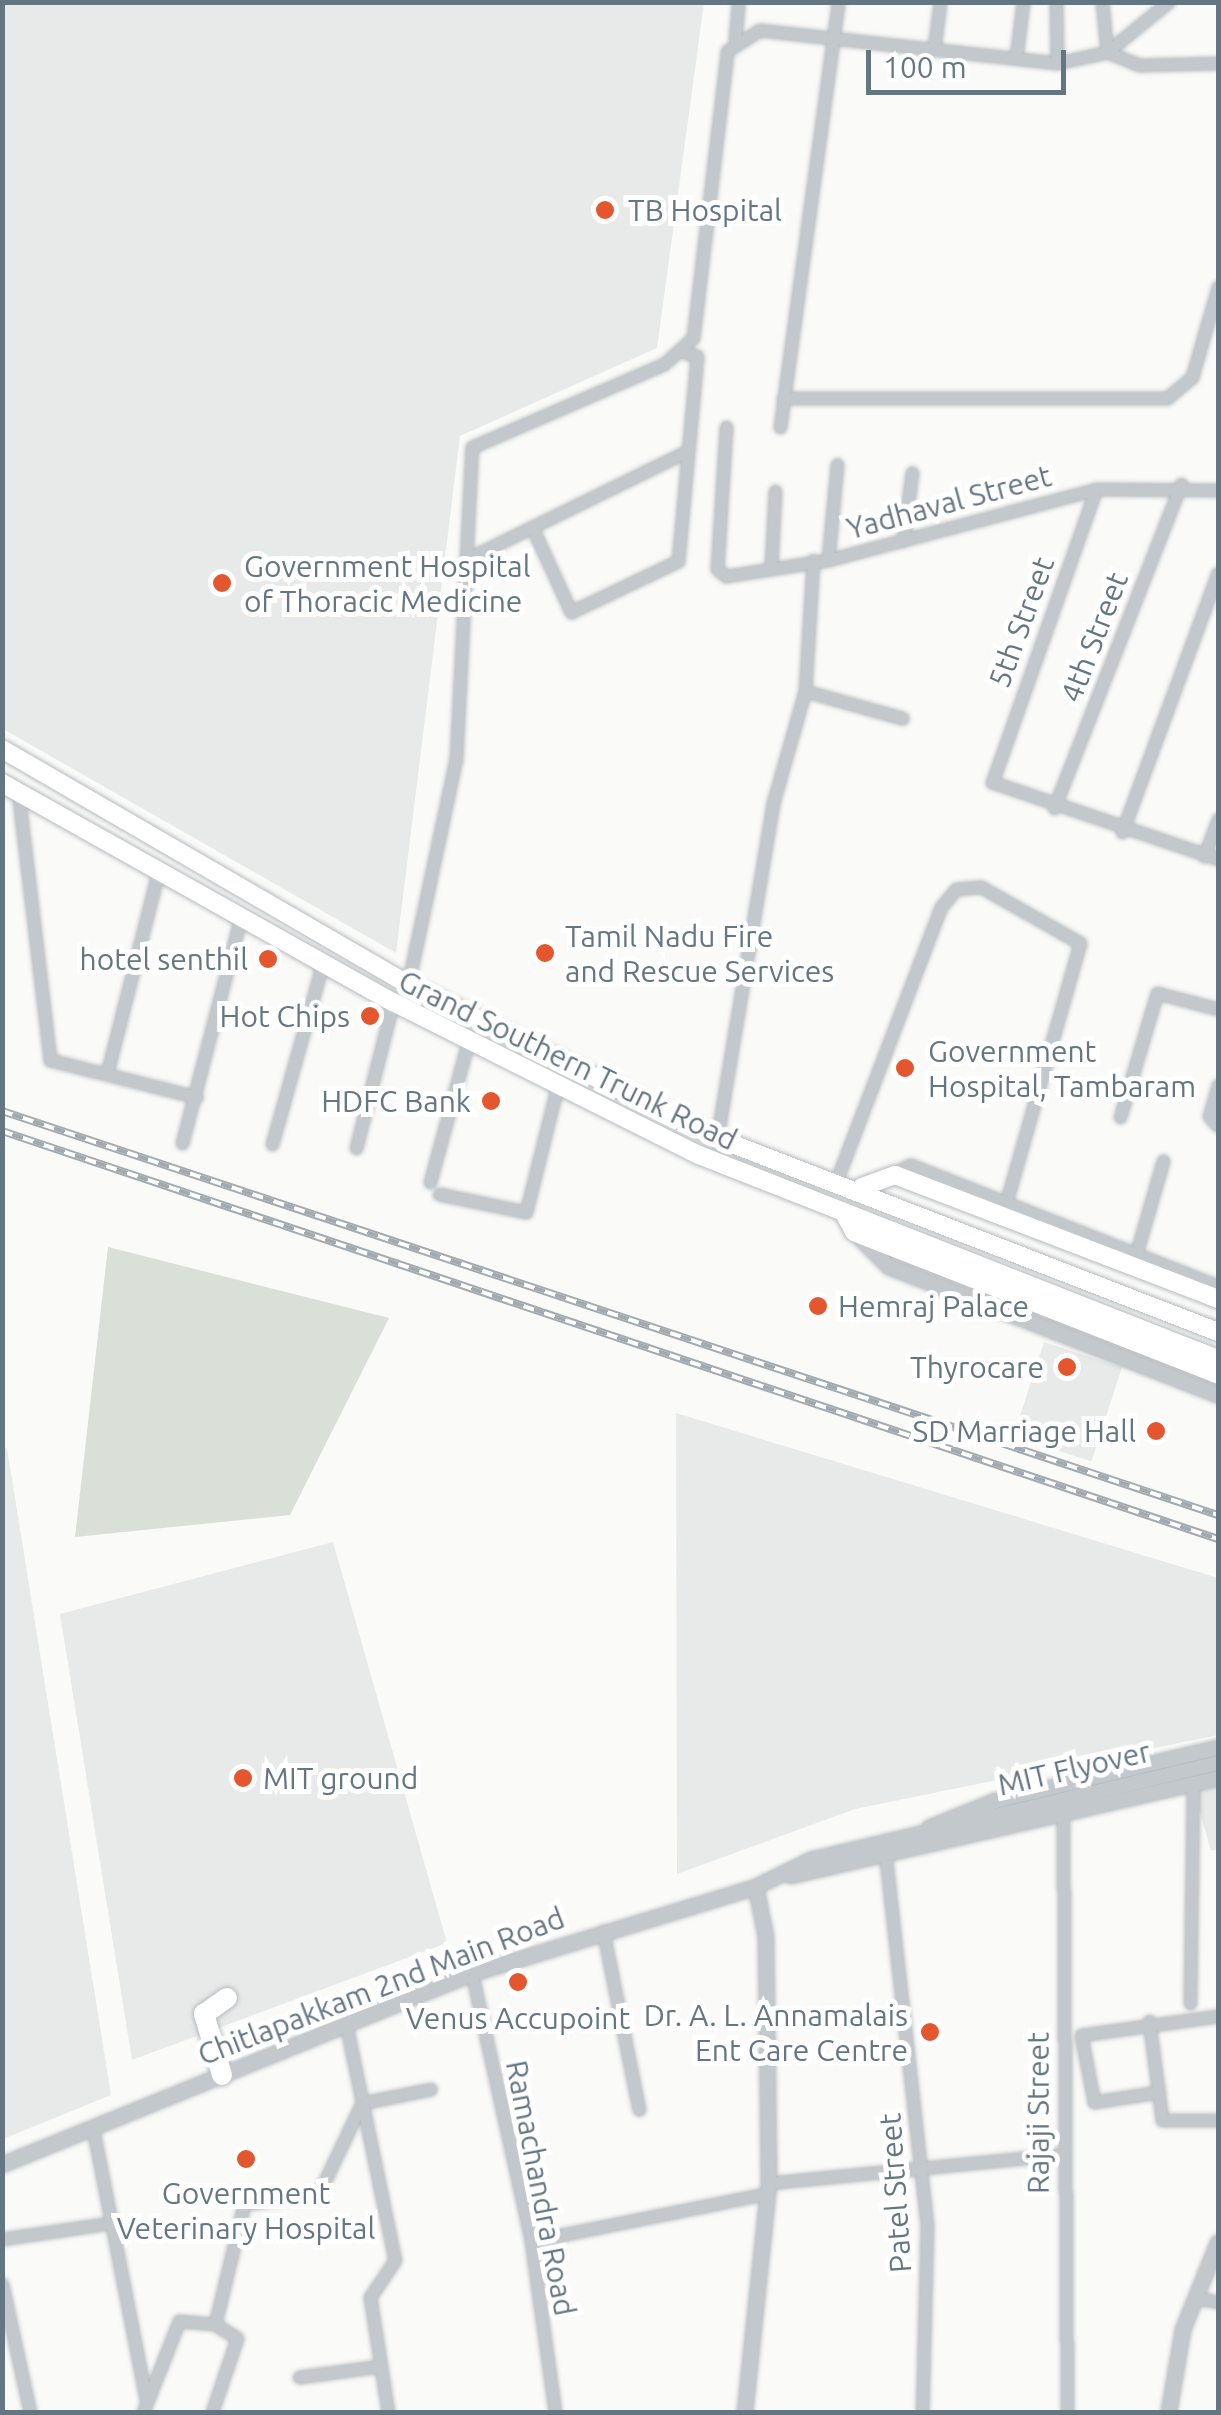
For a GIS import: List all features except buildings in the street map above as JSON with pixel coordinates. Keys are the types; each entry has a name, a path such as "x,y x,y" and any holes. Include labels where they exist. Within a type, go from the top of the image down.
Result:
{"highway":[{"path":"222,2075 204,2014 226,1998"}],"main road":[{"name":"Grand Southern Trunk Road","path":"2,748 408,984 717,1138 862,1187 1218,1332"},
{"name":"Grand Southern Trunk Road","path":"10,787 393,1002 557,1088 844,1212 1218,1359"},
{"path":"862,1187 902,1178 1218,1299"},
{"path":"844,1212 854,1232 1218,1375"}],"street":[{"path":"736,40 738,2"},
{"path":"780,427 828,36 838,2"},
{"path":"934,49 940,2"},
{"path":"1016,58 1022,2"},
{"path":"1056,2 1057,63"},
{"path":"1102,2 1107,52"},
{"path":"684,352 699,314 727,51 736,40 759,30 1057,63 1107,52 1168,2"},
{"path":"1107,52 1139,65 1218,63"},
{"path":"782,398 1166,398 1192,377 1218,287"},
{"path":"408,984 456,759 472,447 684,352 697,356 682,551 672,567 571,612 532,527"},
{"name":"Yadhaval Street","path":"726,426 717,568 726,576 828,560 1096,489 1181,484 1218,490"},
{"path":"469,558 687,451"},
{"path":"828,560 837,464"},
{"path":"904,541 912,473"},
{"name":"4th Street","path":"1054,808 1181,484"},
{"name":"5th Street","path":"1054,808 995,787 992,773 1096,489"},
{"path":"771,566 775,491"},
{"path":"717,1138 774,803 805,691 813,560"},
{"path":"1122,832 1218,574"},
{"path":"805,691 902,718"},
{"path":"10,787 47,1053 56,1066 106,1073 196,1097"},
{"path":"1054,808 1218,859"},
{"path":"1204,856 1218,819"},
{"path":"106,1073 158,870"},
{"path":"838,1178 941,907 956,889 981,887 1080,944 1006,1203"},
{"path":"182,1143 241,916"},
{"path":"272,1144 323,962"},
{"path":"1120,1117 1156,992 1218,1008"},
{"path":"356,1148 393,1002"},
{"path":"430,1182 468,1042"},
{"path":"1218,1085 1209,1116 1218,1126"},
{"path":"439,1194 526,1212 557,1088"},
{"path":"1136,1254 1163,1161"},
{"path":"902,1178 911,1167 1218,1288"},
{"path":"854,1232 889,1267 1190,1390 1218,1395"},
{"path":"786,1877 885,1852 938,1831 994,1800 1218,1748"},
{"name":"MIT Flyover","path":"938,1831 1218,1763"},
{"path":"786,1877 811,1860 938,1831 1063,1812 1218,1778"},
{"path":"1190,2003 1192,1784"},
{"name":"Rajaji Street","path":"1063,1812 1067,2412"},
{"name":"Patel Street","path":"885,1852 922,2168 922,2412"},
{"name":"Chitlapakkam 2nd Main Road","path":"2,2165 472,1974 786,1877"},
{"path":"745,2412 769,2188 766,1937 756,1887"},
{"path":"603,1932 639,2109"},
{"name":"Ramachandra Road","path":"472,1974 531,2241 556,2412"},
{"path":"1159,2092 1094,2102 1080,2038 1149,2021 1218,2016"},
{"path":"1149,2021 1166,2126 1218,2120"},
{"path":"346,2024 394,2260 370,2297 388,2412"},
{"path":"362,2103 431,2089"},
{"path":"215,2324 244,2204 320,2193 362,2103"},
{"path":"93,2129 144,2406"},
{"path":"531,2241 769,2188 1063,2154"},
{"path":"2,2239 112,2223"},
{"path":"1169,2412 1196,2298 1218,2243"},
{"path":"2,2284 30,2412"},
{"path":"1196,2298 1218,2302"},
{"path":"144,2406 179,2322 215,2324 238,2338 212,2412"},
{"path":"299,2378 380,2366"}],"shaded area":[{"name":"Government Hospital of Thoracic Medicine","path":"3,2 704,3 657,348 460,436 396,953 3,729"},
{"path":"108,1247 389,1318 290,1515 75,1537"},
{"path":"1044,1342 1122,1367 1091,1461 1013,1436"},
{"path":"676,1413 1218,1578 1218,1735 855,1809 677,1874"},
{"path":"7,1448 111,2095 3,2139 2,1449"},
{"name":"MIT ground","path":"333,1542 447,1943 132,2060 60,1614"},
{"path":"1218,1785 1218,1849 1211,1851 1194,1791"}],"railway":[{"path":"2,1111 1218,1515"},
{"path":"2,1131 1218,1539"}],"place":[{"name":"TB Hospital","path":"605,210"},
{"name":"Government Hospital of Thoracic Medicine","path":"222,583"},
{"name":"Tamil Nadu Fire and Rescue Services","path":"545,953"},
{"name":"hotel senthil","path":"268,959"},
{"name":"Hot Chips","path":"370,1016"},
{"name":"Government Hospital, Tambaram","path":"905,1068"},
{"name":"HDFC Bank","path":"491,1101"},
{"name":"Hemraj Palace","path":"818,1306"},
{"name":"Thyrocare","path":"1067,1367"},
{"name":"SD Marriage Hall","path":"1156,1431"},
{"name":"MIT ground","path":"243,1778"},
{"name":"Venus Accupoint","path":"518,1982"},
{"name":"Dr. A. L. Annamalais Ent Care Centre","path":"930,2032"},
{"name":"Government Veterinary Hospital","path":"246,2159"}]}
